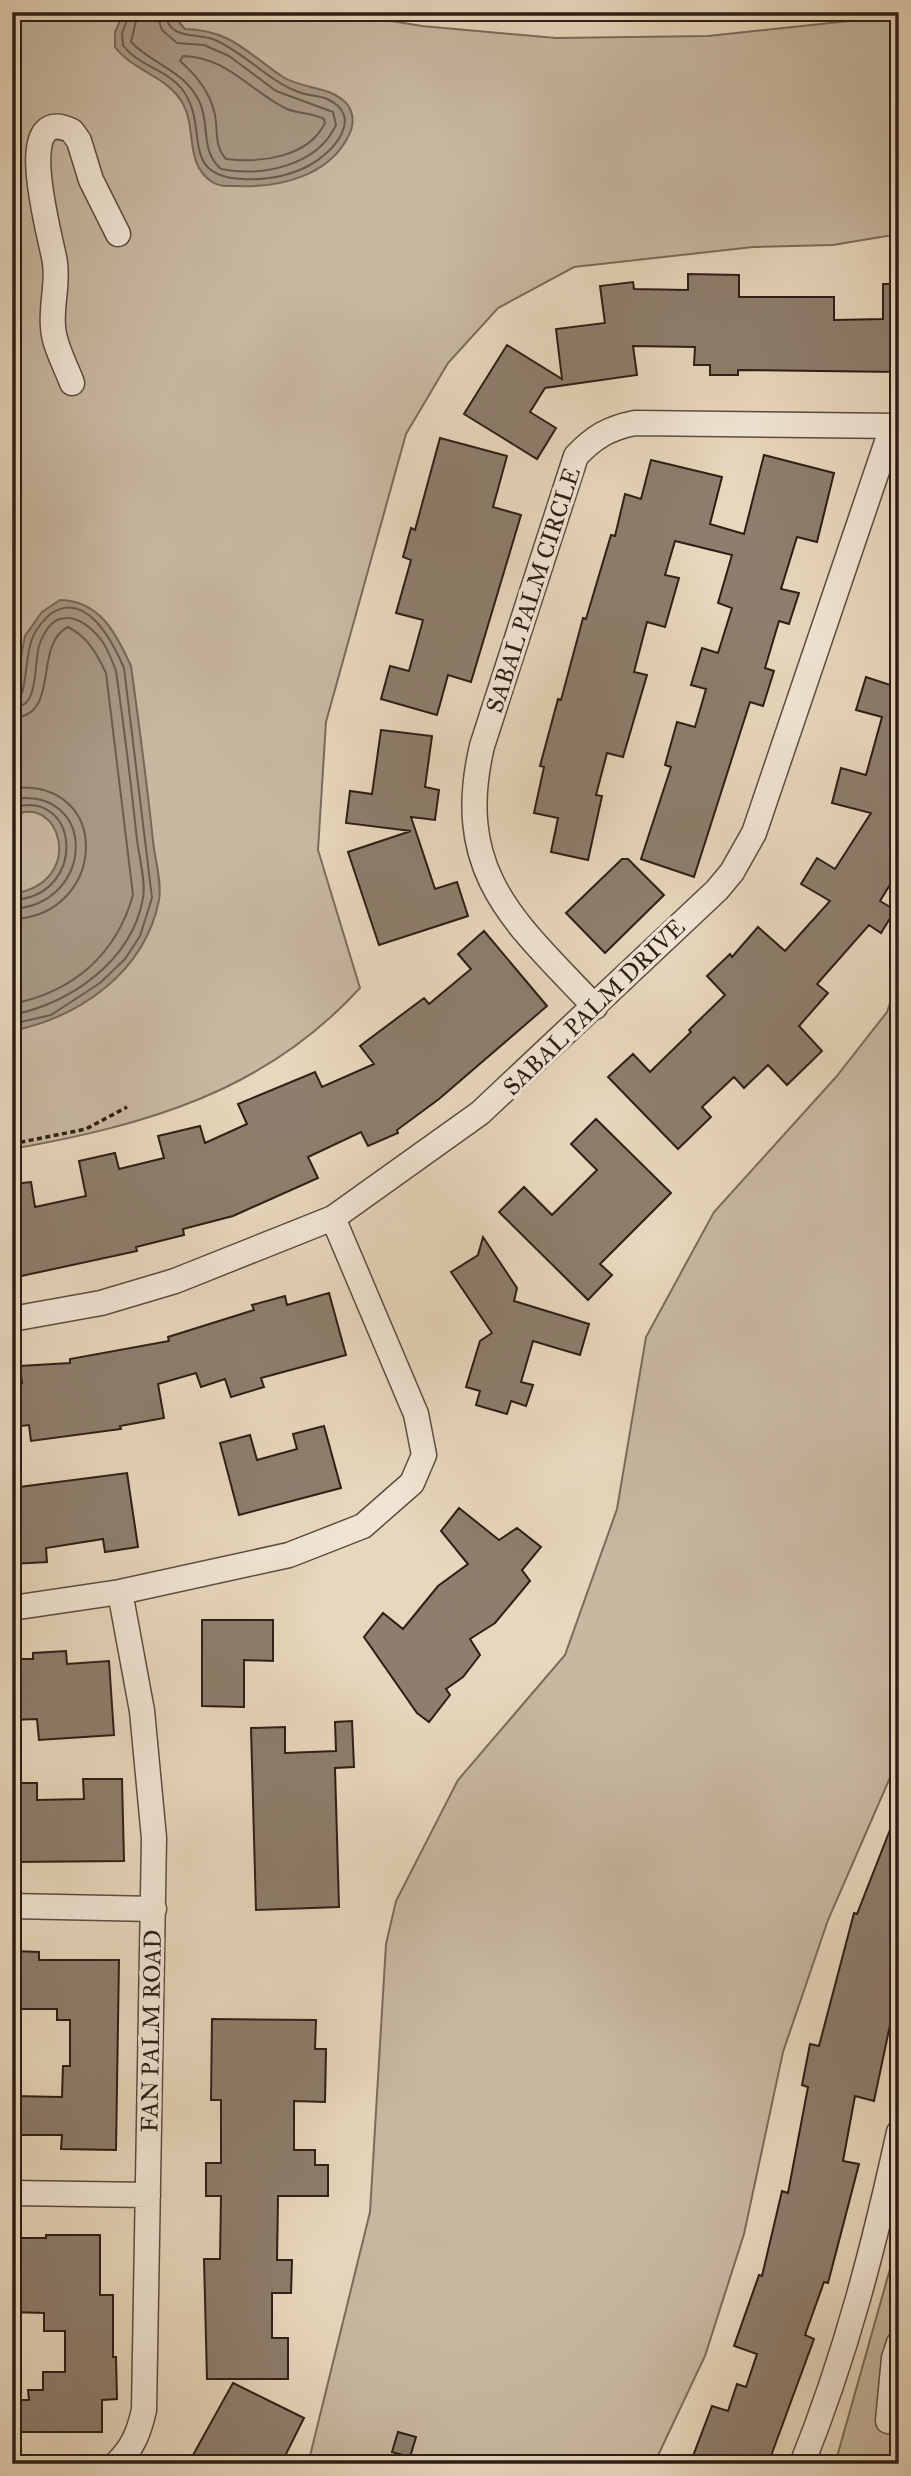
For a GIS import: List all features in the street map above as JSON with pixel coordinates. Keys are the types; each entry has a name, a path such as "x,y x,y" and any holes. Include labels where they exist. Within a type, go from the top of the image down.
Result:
{"street":[{"path":"72,383 54,336 55,263 36,170 37,152 48,131 57,128 72,131 79,141 91,180 118,234"},
{"name":"SABAL PALM CIRCLE","path":"595,1007 514,920 501,901 482,860 474,814 474,792 482,747 576,456 592,439 612,428 635,423 895,427"},
{"name":"SABAL PALM DRIVE","path":"12,1319 101,1303 174,1281 333,1218 480,1113 717,890 744,853 761,814 895,427"},
{"path":"12,1608 120,1592 289,1555 363,1526 412,1483 424,1455 416,1414 333,1218"},
{"name":"FAN PALM ROAD","path":"116,2464 128,2453 139,2433 144,2410 154,1909 149,1762 120,1592"},
{"path":"12,1906 154,1909"},
{"path":"802,2464 851,2331 872,2254 899,2132"},
{"path":"12,2193 148,2195"},
{"path":"888,2421 894,2358 899,2343"}],"path":[{"path":"12,1144 86,1129 127,1107"}],"shaded area":[{"path":"12,12 336,12 422,26 556,38 708,36 877,18 899,12 899,234 833,245 753,247 574,267 498,308 448,363 406,434 326,722 318,850 360,988 323,1024 284,1054 201,1098 110,1128 12,1149"},
{"path":"899,977 899,1757 828,1920 783,2052 744,2234 705,2356 654,2464 308,2464 370,2212 386,1944 396,1901 458,1780 565,1655 617,1509 646,1337 714,1212 836,1077 887,1012"},
{"path":"899,2237 899,2464 835,2464"}],"water":[{"path":"124,12 170,12 185,29 201,30 227,38 283,77 332,93 346,103 352,115 348,137 328,161 301,177 286,182 225,186 212,182 203,174 194,156 190,124 177,95 160,80 132,63 115,47 115,32"},
{"path":"60,600 86,606 105,621 131,666 160,893 151,926 140,949 106,987 62,1015 12,1031 12,894 36,886 51,873 58,857 58,841 53,826 43,816 29,812 12,817 12,703 25,636 42,612"}],"building":[{"path":"688,274 739,275 739,297 834,297 834,320 883,319 883,284 899,284 899,372 738,370 738,375 710,375 710,365 694,365 695,347 633,346 637,375 545,388 530,412 556,428 537,459 464,414 507,345 562,379 556,329 605,323 600,286 633,282 634,289 688,290"},
{"path":"440,438 507,456 493,507 521,515 471,682 448,675 437,715 381,699 390,666 409,671 423,620 396,613 411,560 403,557 411,528 415,530"},
{"path":"764,455 834,473 817,542 797,537 781,589 799,593 789,624 779,621 765,668 774,671 763,706 750,702 694,877 641,859 671,767 665,765 677,722 695,727 706,689 691,685 702,648 718,653 732,608 718,603 732,555 675,541 665,575 679,578 665,627 647,622 634,672 647,675 623,757 607,753 596,795 602,796 588,860 551,852 558,818 534,813 544,767 540,766 583,618 586,619 611,535 615,536 625,494 641,499 651,460 722,477 710,524 744,534"},
{"path":"893,673 899,674 899,870 880,901 895,910 881,933 869,925 817,984 828,993 799,1026 822,1051 787,1085 768,1065 744,1088 734,1077 702,1107 711,1117 678,1149 608,1077 633,1054 650,1072 691,1032 689,1030 725,995 707,976 730,954 732,957 758,927 785,951 830,901 801,884 817,858 835,869 871,813 832,803 841,768 866,775 882,717 856,710 866,677 890,685"},
{"path":"381,730 432,736 425,787 439,790 435,820 411,817 435,889 457,882 468,916 379,945 348,852 411,831 346,823 350,791 372,794"},
{"path":"622,859 628,859 664,895 605,953 566,913"},
{"path":"484,931 547,1006 439,1099 397,1130 398,1133 368,1146 361,1132 308,1157 318,1178 233,1216 183,1229 184,1235 136,1247 137,1251 12,1278 12,1184 31,1182 35,1207 86,1196 79,1161 115,1153 119,1169 164,1158 158,1136 200,1126 205,1143 247,1124 238,1104 315,1072 322,1087 374,1064 360,1046 424,998 429,1004 471,969 458,954"},
{"path":"596,1119 671,1193 600,1264 612,1275 588,1300 499,1212 524,1187 552,1215 597,1170 571,1144"},
{"path":"483,1237 517,1288 514,1301 589,1324 580,1355 533,1341 521,1382 533,1385 526,1406 511,1401 507,1414 476,1405 480,1391 466,1387 480,1341 492,1333 451,1272 478,1255"},
{"path":"329,1293 346,1355 261,1378 264,1387 231,1397 225,1379 201,1387 196,1373 158,1384 164,1418 120,1426 121,1429 31,1441 29,1425 12,1427 12,1384 22,1383 20,1366 70,1363 70,1359 169,1341 168,1337 254,1310 252,1305 285,1296 287,1305"},
{"path":"324,1426 341,1488 239,1515 220,1443 250,1435 257,1460 297,1449 293,1434"},
{"path":"127,1473 138,1547 105,1552 103,1539 46,1548 47,1562 12,1564 12,1488"},
{"path":"459,1508 499,1540 517,1528 541,1547 522,1570 530,1581 495,1623 470,1639 480,1655 463,1677 446,1689 450,1695 429,1722 417,1713 364,1637 383,1613 403,1629 438,1586 468,1564 441,1531"},
{"path":"202,1620 273,1620 273,1661 244,1660 244,1707 202,1706"},
{"path":"66,1651 67,1664 109,1661 114,1735 39,1740 37,1719 12,1720 12,1659 33,1659 33,1653"},
{"path":"352,1721 354,1767 335,1768 339,1907 256,1910 251,1728 285,1727 285,1753 336,1751 335,1722"},
{"path":"83,1779 122,1779 124,1861 12,1862 12,1783 37,1783 37,1800 84,1799"},
{"path":"897,1812 899,2007 894,2006 874,2101 855,2096 843,2161 859,2164 828,2283 824,2282 805,2335 814,2339 768,2464 690,2464 712,2406 728,2411 737,2384 746,2387 757,2354 734,2346 759,2275 762,2276 782,2191 788,2193 808,2087 802,2085 810,2044 819,2046 854,1913 857,1914"},
{"path":"12,1951 39,1952 39,1960 119,1960 116,2150 61,2149 62,2135 12,2135 12,2096 62,2097 63,2066 70,2066 70,2020 57,2020 57,2009 12,2009"},
{"path":"212,2019 316,2020 315,2049 326,2049 325,2102 294,2101 294,2150 315,2150 315,2165 328,2165 328,2196 278,2196 277,2260 292,2260 291,2293 272,2293 272,2338 288,2338 288,2379 207,2379 204,2259 220,2259 221,2196 206,2196 206,2163 221,2163 221,2100 211,2100"},
{"path":"46,2235 100,2235 100,2295 113,2295 113,2357 116,2357 117,2399 102,2400 102,2432 12,2432 12,2400 29,2400 28,2390 43,2390 43,2372 65,2372 65,2331 44,2331 44,2313 12,2312 12,2238 46,2238"},
{"path":"233,2383 304,2418 281,2464 188,2464"},
{"path":"398,2432 416,2437 410,2457 392,2452"}]}
